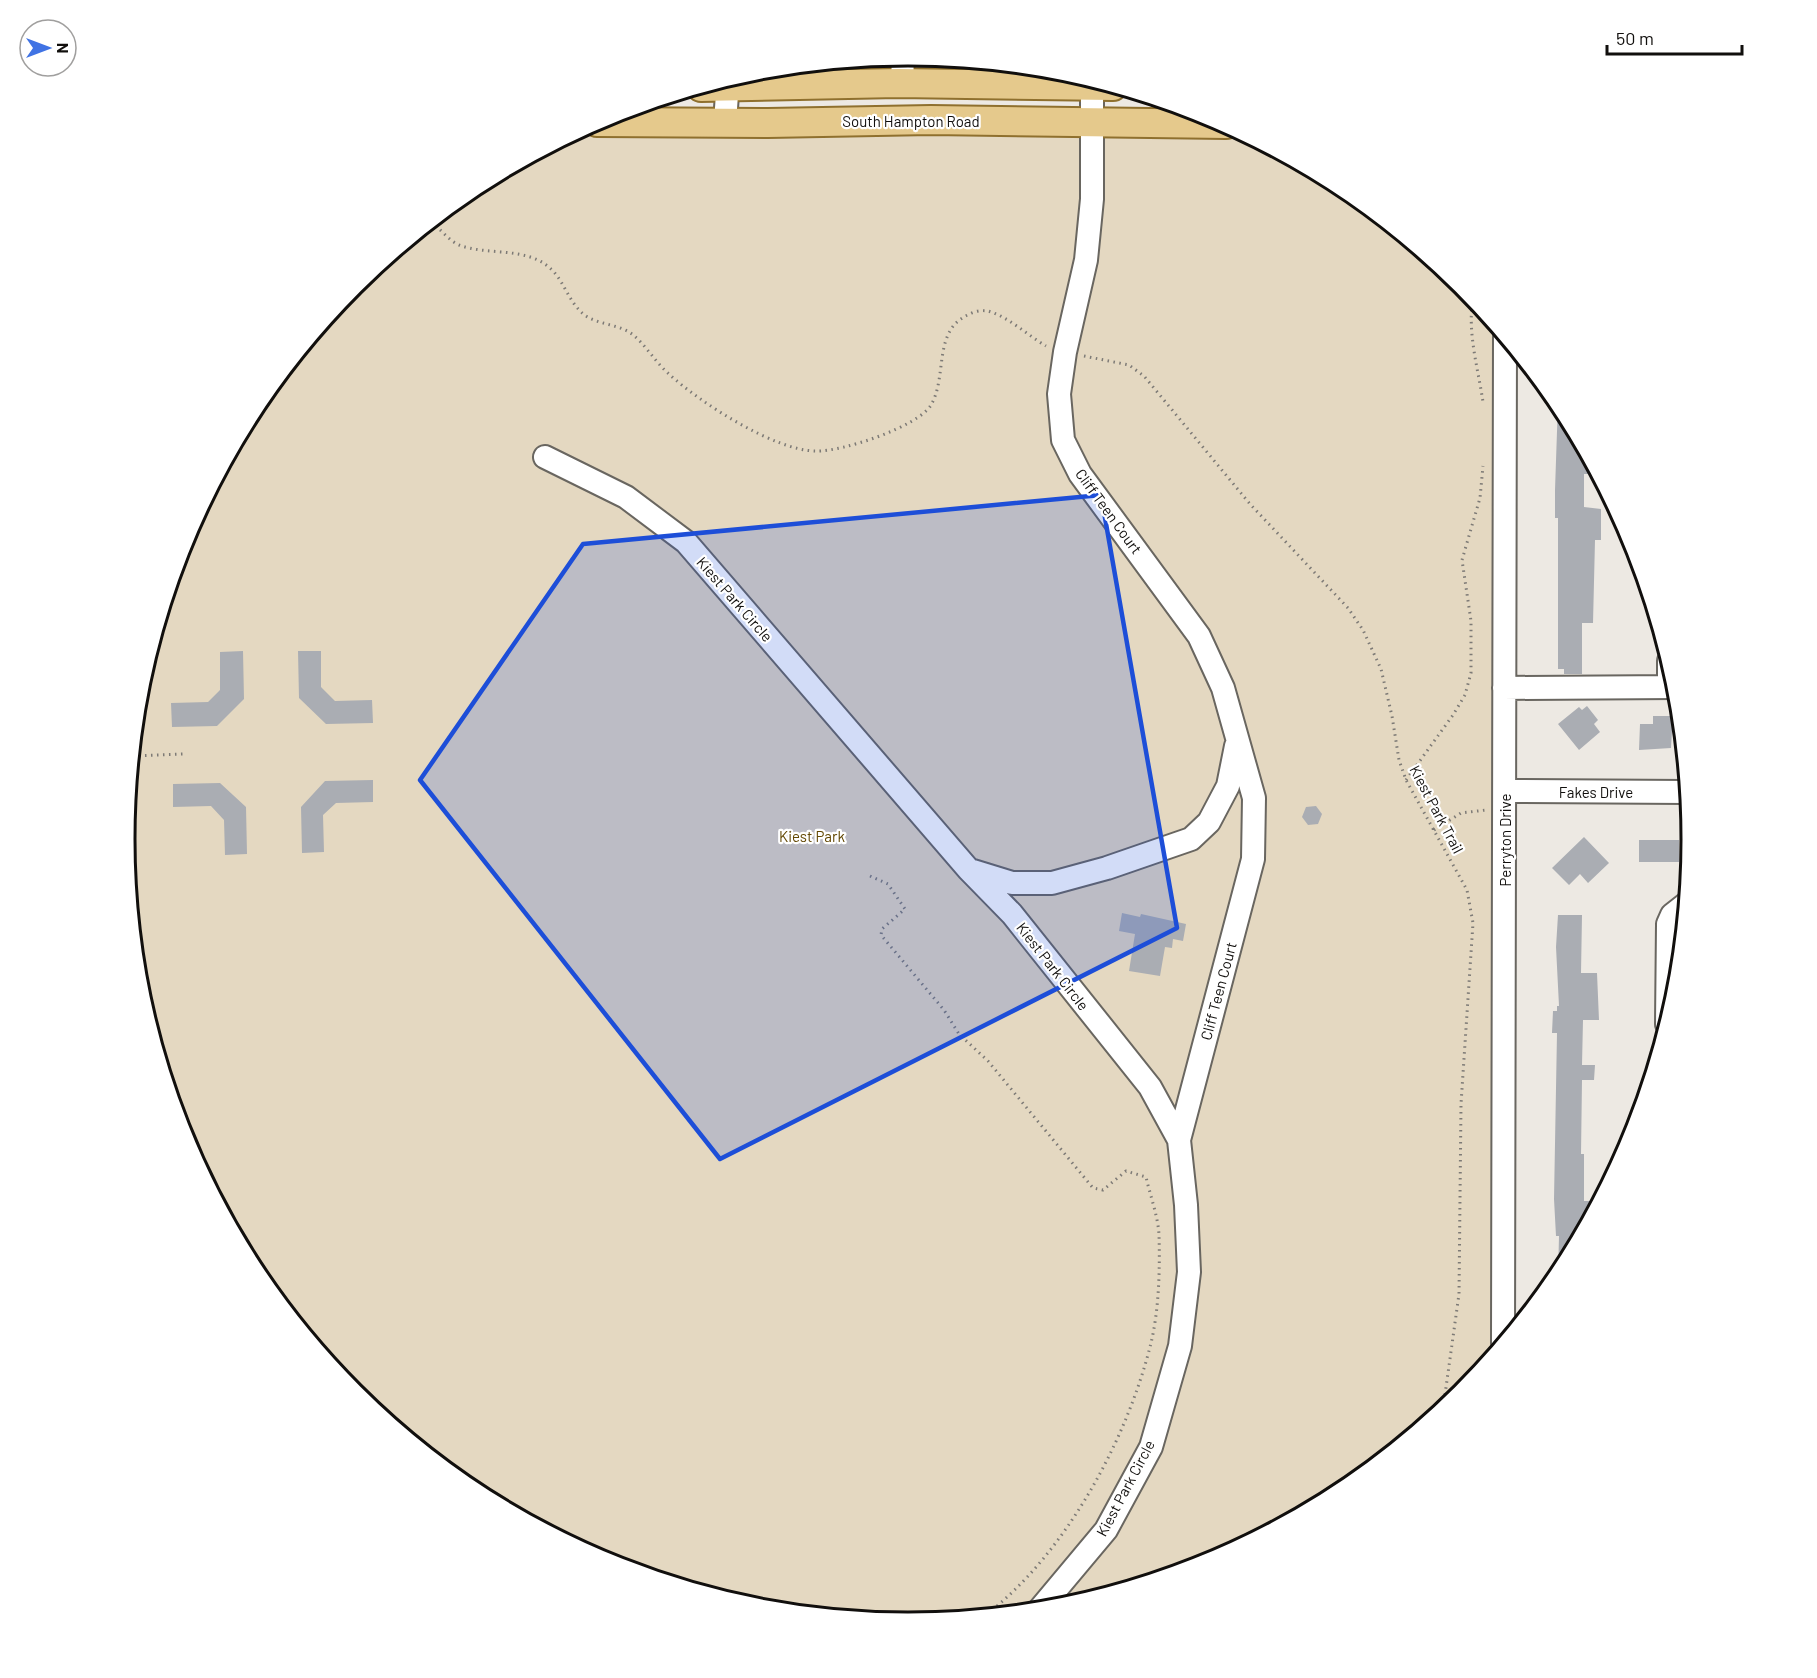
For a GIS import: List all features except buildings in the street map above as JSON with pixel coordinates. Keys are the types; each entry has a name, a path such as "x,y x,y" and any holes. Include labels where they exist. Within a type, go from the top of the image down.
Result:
{"main road":[{"path":"752,82 903,70 1060,81"},
{"name":"South Hampton Road","path":"620,122 931,120 1201,124"}],"street":[{"path":"720,89 725,123"},
{"name":"Cliff Teen Court","path":"1098,90 1092,123 1092,199 1086,260 1065,352 1059,394 1063,440 1080,474 1199,636 1224,688 1254,798 1253,859 1179,1140"},
{"name":"Perryton Drive","path":"1503,1333 1499,800 1504,688 1505,347"},
{"name":"Kiest Park Circle","path":"545,457 626,497 686,543 969,870 1012,914 1150,1087 1179,1140 1189,1272 1180,1346 1151,1446 1106,1530 1048,1599"},
{"path":"1504,688 1667,687"},
{"name":"Cliff Teen Court","path":"969,870 1012,883 1052,883 1107,868 1191,839 1209,822 1228,786 1236,756 1237,736"},
{"name":"Fakes Drive","path":"1499,800 1680,792"},
{"path":"1667,988 1668,924 1672,915 1678,910"}],"path":[{"path":"437,227 459,245 522,256 551,269 573,304 585,316 629,332 680,384 760,435 812,452 834,451 853,446 918,418 931,406 945,343 952,326 964,316 986,311 1001,316 1052,349"},
{"path":"1471,309 1472,336 1485,411"},
{"name":"Kiest Park Trail","path":"1076,354 1129,366 1144,376 1250,504 1348,608 1363,630 1381,669 1392,716 1398,760 1406,780 1467,890 1473,922 1461,1104 1459,1294 1445,1395"},
{"path":"1406,780 1453,715 1464,695 1471,673 1471,621 1462,560 1480,498 1484,457"},
{"path":"140,756 184,754"},
{"path":"1434,830 1461,813 1499,800"},
{"path":"870,876 888,884 905,909 882,929 881,935 944,1010 959,1034 987,1061 1093,1188 1103,1190 1126,1170 1146,1177 1159,1232 1152,1341 1118,1440 1070,1523 1026,1577 995,1606"}],"highlighted area":[{"path":"1101,495 1177,928 720,1159 420,780 583,544"}],"green space":[{"path":"916,66 963,68 917,68"},
{"name":"Kiest Park","path":"593,134 1232,138 1295,170 1338,196 1379,226 1455,292 1496,336 1494,1344 1455,1386 1418,1420 1338,1482 1295,1508 1204,1553 1157,1571 1109,1586 1009,1605 908,1612 858,1610 758,1597 708,1586 613,1553 567,1532 479,1482 438,1452 362,1386 327,1349 295,1310 239,1225 194,1135 177,1087 150,990 142,940 135,839 137,788 150,688 162,639 194,543 215,497 239,452 295,368 327,329 399,258 479,196 522,170"}]}
